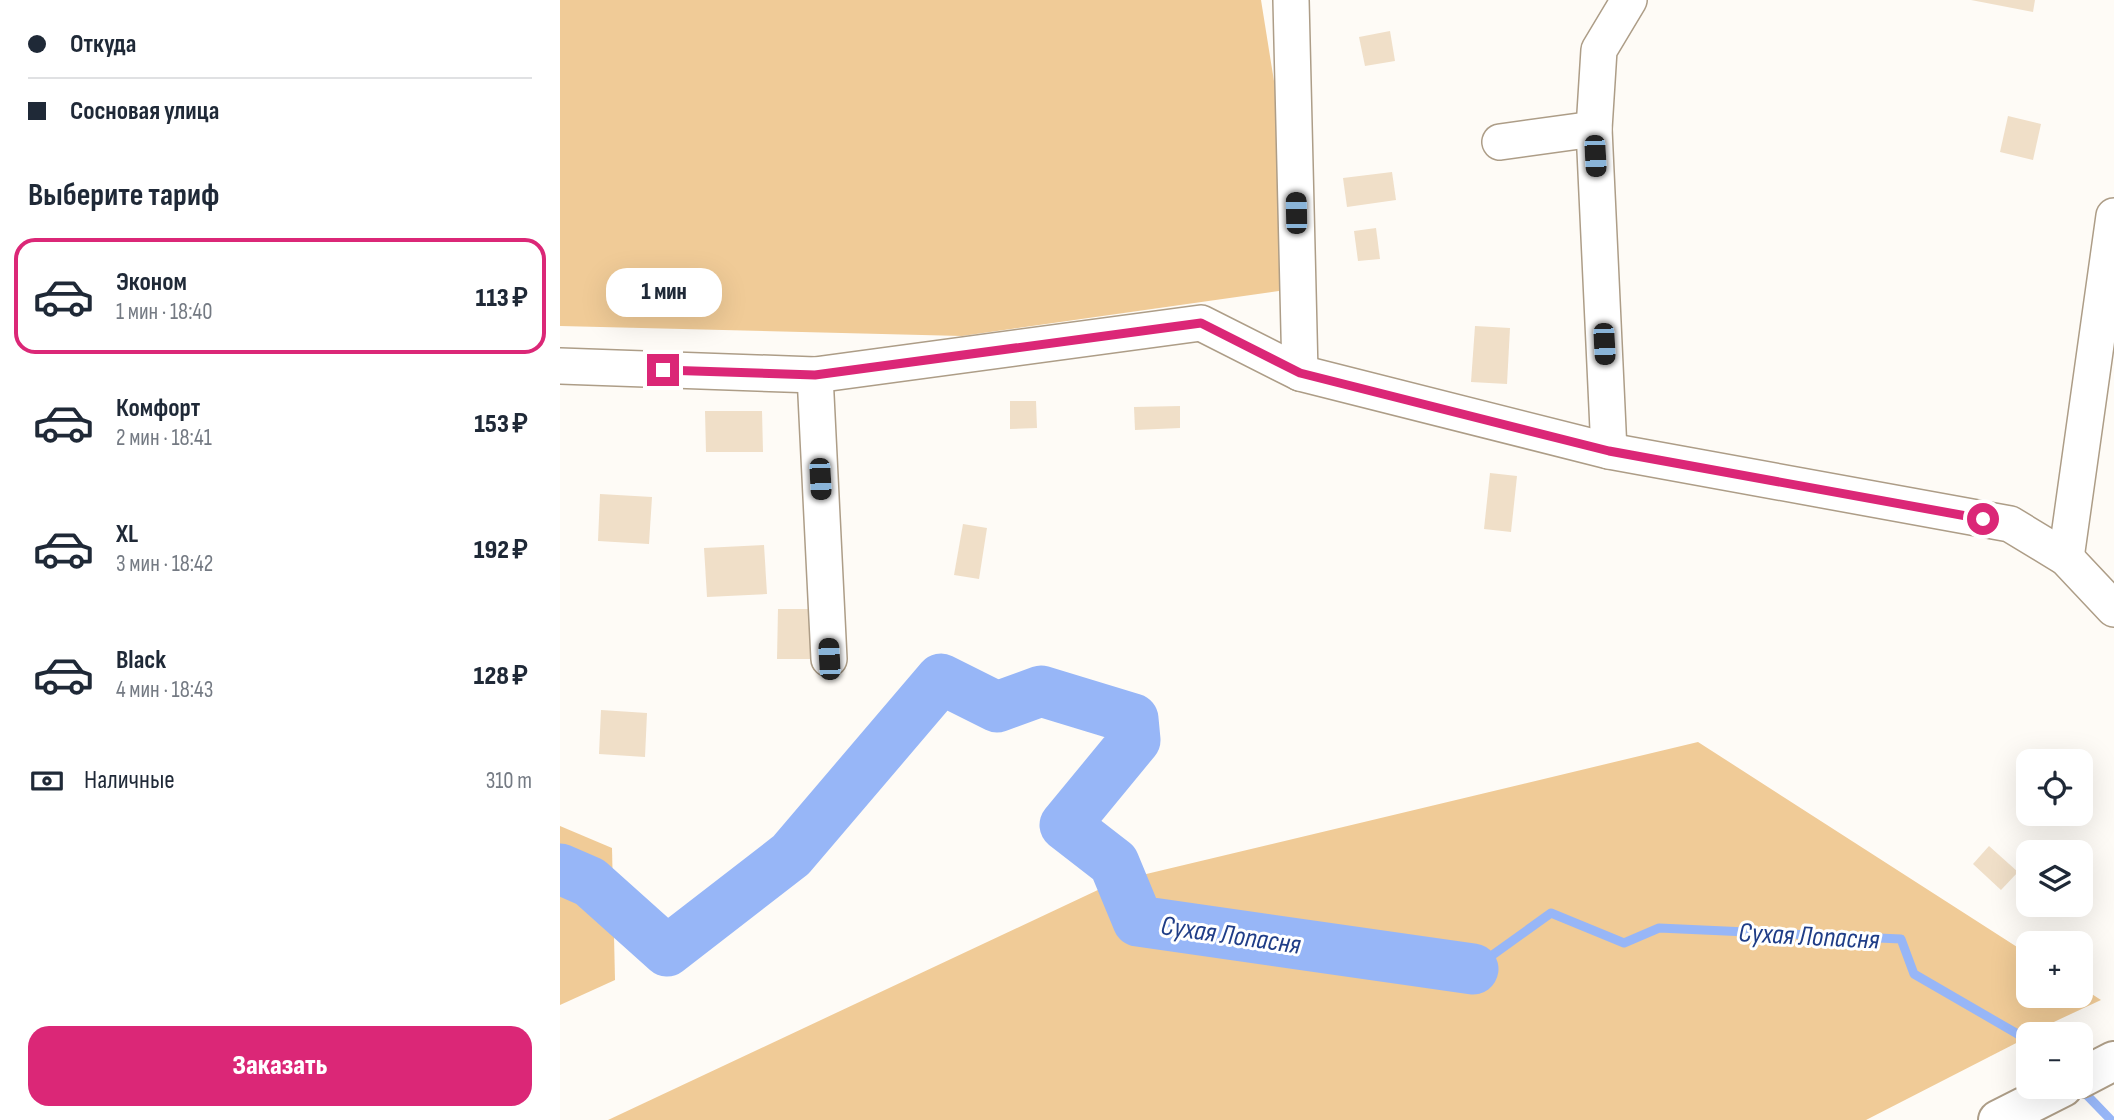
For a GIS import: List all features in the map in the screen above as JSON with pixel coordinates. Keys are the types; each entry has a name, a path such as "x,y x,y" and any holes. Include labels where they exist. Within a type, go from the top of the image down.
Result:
{"main road":[{"path":"1998,1120 2039,1099"}],"lane":[{"path":"1291,0 1300,373"},
{"path":"1609,451 1594,129 1599,50 1629,0"},
{"path":"1500,142 1594,129"},
{"path":"2066,558 2114,216"},
{"path":"561,372 815,375 1201,323 1300,373 1609,451 2010,524 2066,558 2114,609"},
{"path":"815,375 829,659"}],"shaded area":[{"path":"560,0 1261,0 1307,287 962,336 560,326"},
{"path":"1698,742 2016,946 2016,1008 2084,1008 2054,1022 2016,1022 2016,1043 1866,1120 608,1120 1117,881"},
{"path":"560,826 612,848 615,980 560,1005"},
{"path":"2093,995 2101,1000 2093,1004"}],"building":[{"path":"1971,0 2035,0 2033,12"},
{"path":"1390,31 1395,61 1365,66 1359,37"},
{"path":"2008,116 2041,124 2033,160 2000,152"},
{"path":"1392,172 1396,200 1347,207 1343,178"},
{"path":"1376,228 1380,259 1358,261 1354,231"},
{"path":"1475,326 1510,328 1507,384 1471,382"},
{"path":"1010,401 1036,401 1037,428 1010,429"},
{"path":"1180,406 1180,428 1135,430 1134,407"},
{"path":"705,411 762,411 763,452 706,452"},
{"path":"1490,473 1517,476 1511,532 1484,529"},
{"path":"600,494 652,497 649,544 598,541"},
{"path":"963,524 987,528 979,579 954,575"},
{"path":"764,545 767,594 707,597 704,548"},
{"path":"778,609 810,609 810,659 777,659"},
{"path":"601,710 647,713 645,757 599,754"},
{"path":"1989,846 2016,870 2016,874 2001,890 1973,864"}],"waterway":[{"name":"Сухая Лопасня","path":"560,869 590,882 667,951 791,855 941,679 997,707 1041,691 1133,719 1135,740 1065,825 1114,863 1138,921 1473,969"},
{"name":"Сухая Лопасня","path":"1473,969 1551,913 1624,943 1659,928 1901,939 1914,974 2016,1033"},
{"name":"Сухая Лопасня","path":"2091,1099 2111,1120"}],"route":[{"path":"663,370 815,375 1201,323 1300,373 1609,451 1983,519"}]}
